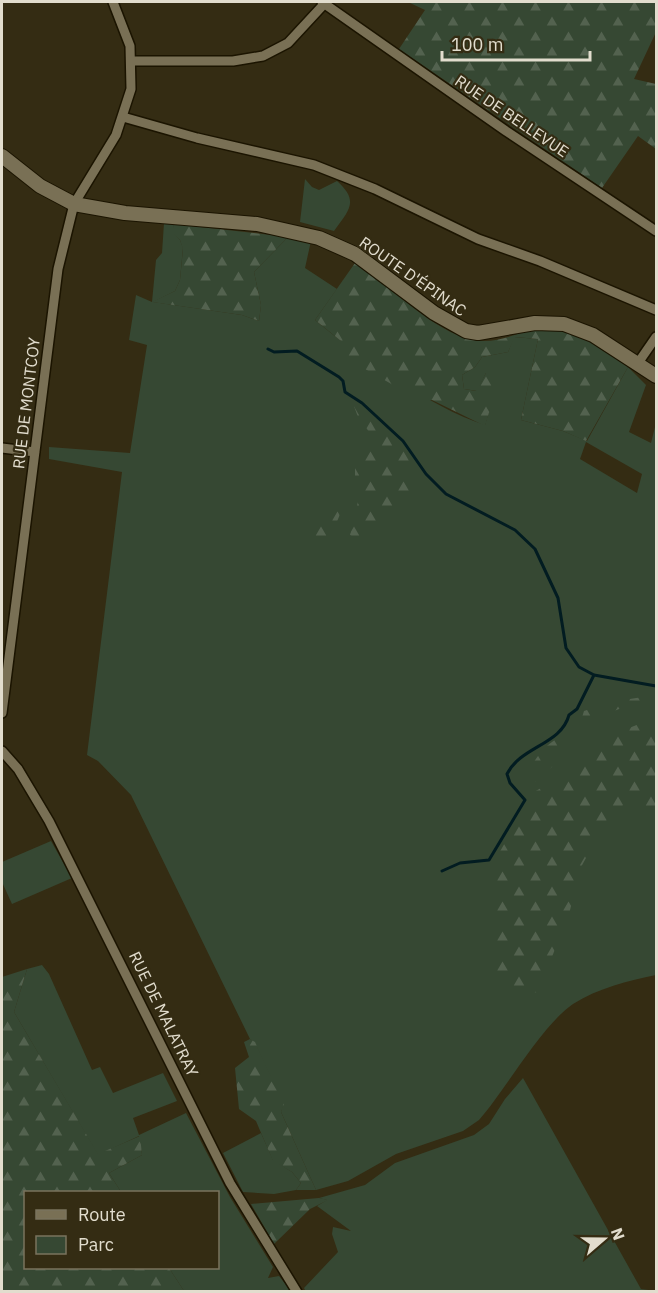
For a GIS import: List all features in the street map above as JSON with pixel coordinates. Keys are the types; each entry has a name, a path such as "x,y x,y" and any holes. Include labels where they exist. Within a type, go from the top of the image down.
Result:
{"main road":[{"name":"ROUTE D'ÉPINAC","path":"5,159 40,186 74,204 124,213 257,224 299,231 355,254 434,313 466,332 478,333 535,323 564,324 593,335 656,376"}],"street":[{"name":"RUE DE MONTCOY","path":"2,713 58,269 74,204 107,151 123,117 131,89 131,61 126,32 113,2"},
{"path":"131,61 233,61 263,56 288,43 324,2"},
{"name":"RUE DE BELLEVUE","path":"324,2 506,131 657,231"},
{"path":"123,117 196,138 314,165 375,189 478,239 540,261 657,310"},
{"path":"638,363 657,337"},
{"path":"2,448 35,452"},
{"name":"RUE DE MALATRAY","path":"2,751 18,769 49,821 230,1183 297,1292"}],"green space":[{"path":"408,2 656,2 656,32 634,79 656,84 656,149 638,136 602,188 399,49 425,10"},
{"path":"305,179 312,187 319,190 337,181 348,194 350,205 348,211 334,231 300,222"},
{"path":"164,223 174,224 173,232 183,248 180,280 175,291 153,302 242,315 259,321 261,305 254,272 288,237 311,241 305,268 337,289 315,320 353,350 419,394 485,425 490,408 486,373 477,391 464,389 462,375 475,367 482,357 508,352 514,337 538,339 521,420 563,431 587,441 628,367 646,385 629,432 651,443 656,423 656,975 603,989 573,1004 549,1027 479,1120 463,1131 396,1154 348,1181 316,1190 281,1112 283,1104 255,1043 250,1039 131,795 98,761 87,755 122,472 49,459 49,447 130,453 147,345 129,340 136,295 152,302 156,260 162,253","holes":["586,442 642,474 637,493 580,459"]},
{"path":"174,224 288,237 254,272 261,305 259,321 242,315 152,302 175,291 180,280 183,249 180,240 172,232"},
{"path":"355,263 428,318 458,335 488,341 541,328 555,329 594,343 628,367 586,441 563,431 521,420 538,339 515,337 508,352 482,357 475,367 462,375 464,389 476,391 486,373 499,379 485,426 432,400 423,402 344,357 341,341 315,320"},
{"path":"351,398 357,399 369,415 402,440 411,453 414,467 414,484 408,506 399,501 370,537 359,540 350,535 361,489 355,477 355,453 370,433 358,417"},
{"path":"337,494 341,495 342,501 338,519 326,542 318,545 304,535 302,522 315,520"},
{"path":"656,695 656,702 618,709 584,727 580,724 584,711 610,702"},
{"path":"642,723 656,724 656,811 628,801 608,818 581,867 569,914 538,992 507,996 493,960 492,944 497,897 494,862 534,792 541,788 548,792 544,804 565,775 585,753 609,737"},
{"path":"571,732 574,739 567,750 549,770 533,783 528,772 537,758 550,743"},
{"path":"51,841 72,878 12,904 2,882 2,862"},
{"path":"42,965 49,974 92,1070 100,1067 113,1093 163,1073 177,1101 133,1118 139,1135 186,1113 230,1197 273,1267 268,1278 279,1276 291,1291 184,1291 170,1269 219,1269 219,1191 120,1191 109,1173 142,1155 139,1136 98,1155 14,1012 27,969"},
{"path":"27,969 14,1012 98,1154 140,1136 142,1155 109,1173 120,1191 24,1191 24,1269 170,1269 184,1291 2,1291 2,977"},
{"path":"250,1039 255,1042 284,1104 281,1112 316,1190 296,1190 301,1183 292,1172 273,1161 256,1121 239,1109 235,1068 249,1057 244,1042"},
{"path":"523,1078 641,1289 656,1291 306,1292 304,1288 338,1252 332,1234 333,1227 351,1231 317,1206 327,1200 319,1198 365,1185 395,1163 474,1135 489,1124 505,1099"},
{"path":"261,1133 273,1160 292,1172 301,1183 296,1190 274,1194 243,1192 223,1153"},
{"path":"319,1198 328,1200 310,1209 274,1244 251,1204"}],"waterway":[{"path":"268,349 274,352 297,351 339,377 343,381 345,392 362,403 403,441 426,474 446,494 515,530 535,549 558,598 566,648 579,667 594,675 656,686"},
{"path":"442,871 460,863 489,860 525,800 510,783 507,774 521,757 558,733 565,725 569,715 577,709 594,675"}]}
